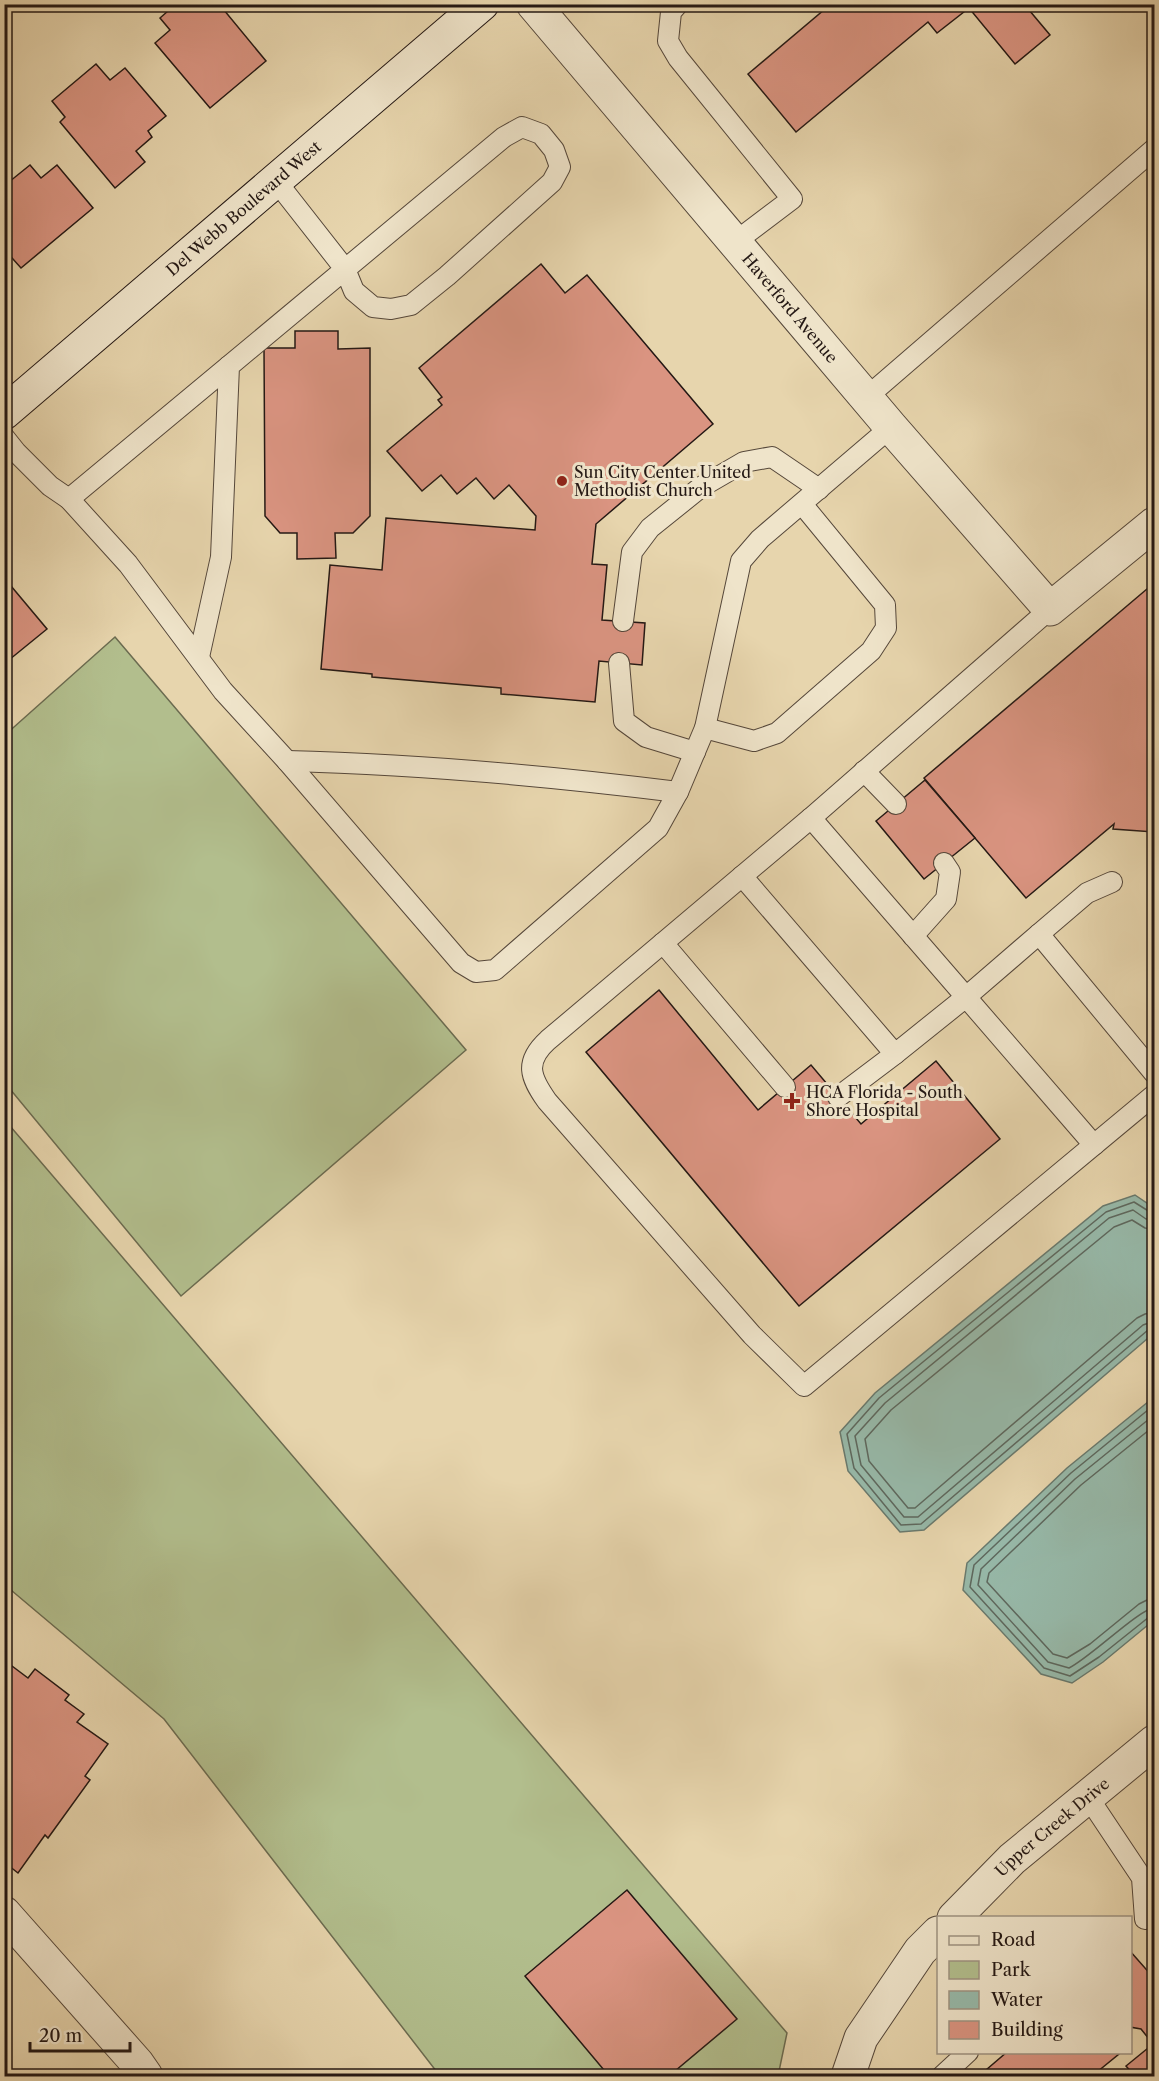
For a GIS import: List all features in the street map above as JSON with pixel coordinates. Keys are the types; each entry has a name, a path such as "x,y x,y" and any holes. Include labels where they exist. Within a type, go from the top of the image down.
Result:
{"street":[{"name":"Del Webb Boulevard West","path":"4,413 482,4"},
{"name":"Haverford Avenue","path":"532,4 1050,609"},
{"path":"1050,609 1155,524"},
{"name":"Upper Creek Drive","path":"955,1916 1012,1859 1155,1742"},
{"path":"4,1912 146,2076"},
{"path":"848,2076 861,2038 920,1951 937,1935"}],"lane":[{"path":"678,4 671,12 668,41 678,58 792,199 735,242"},
{"path":"69,499 345,269 504,137 522,127 541,134 554,150 560,166 552,182 447,276 411,305 391,309 373,307 354,291 345,269 276,181"},
{"path":"868,396 1155,148"},
{"path":"199,657 221,557 229,366"},
{"path":"4,437 50,486 69,499 128,564 224,691 461,963 476,972 495,970 658,828 678,792 705,728 741,561 760,538 891,426"},
{"path":"623,621 632,552 650,528 701,487 744,462 772,457 819,489"},
{"path":"705,728 754,741 777,733 871,651 886,627 885,605 802,504"},
{"path":"1050,609 811,818 538,1049 531,1065 534,1083 547,1101 752,1335 804,1386 1155,1095"},
{"path":"619,663 624,721 646,737 695,752"},
{"path":"287,761 368,763 573,779 678,792"},
{"path":"864,771 896,804"},
{"path":"811,818 1094,1145"},
{"path":"913,936 946,899 950,872 944,863"},
{"path":"742,876 895,1054"},
{"path":"838,1097 966,997 1087,893 1112,882"},
{"path":"1039,934 1155,1073"},
{"path":"663,943 785,1087"},
{"path":"1088,1797 1142,1878 1143,1920"},
{"path":"942,2076 966,2054"}],"green space":[{"path":"115,637 466,1050 181,1296 5,1083 5,735"},
{"path":"4,1119 787,2033 778,2076 440,2076 164,1719 5,1585"}],"water":[{"path":"1135,1195 1154,1208 1154,1333 924,1530 900,1532 848,1471 840,1432 875,1393 1103,1206"},
{"path":"1154,1397 1154,1620 1103,1662 1072,1683 1041,1674 963,1590 967,1563 1067,1468"}],"building":[{"path":"176,4 188,4 194,11 202,4 219,4 266,61 210,108 155,43 170,30 160,18"},
{"path":"831,4 1024,4 1050,35 1015,64 969,8 937,33 928,22 796,132 748,74"},
{"path":"96,64 110,80 125,68 166,116 148,131 152,137 136,151 145,162 115,188 60,122 65,117 52,101"},
{"path":"30,165 41,178 57,165 93,208 21,268 4,249 4,186"},
{"name":"Sun City Center United Methodist Church","path":"541,264 565,293 587,275 713,424 596,524 592,564 607,565 602,620 645,623 642,665 599,661 595,702 501,694 501,688 372,677 372,674 321,669 330,565 382,570 386,518 535,530 536,516 509,485 494,499 476,478 457,494 441,475 422,491 387,451 442,405 438,400 442,397 419,368"},
{"path":"295,331 338,331 338,349 370,348 370,516 353,533 335,533 336,558 297,559 297,533 280,533 265,516 264,348 295,348"},
{"path":"6,580 47,629 4,664 4,581"},
{"path":"1154,583 1154,832 1113,829 1114,824 1026,898 924,778"},
{"path":"925,780 975,838 924,879 876,821"},
{"path":"659,990 758,1110 811,1065 861,1124 936,1061 1000,1139 799,1306 586,1052"},
{"path":"4,1660 28,1678 35,1669 69,1695 65,1700 84,1714 77,1722 108,1744 85,1776 90,1780 48,1838 45,1835 18,1873 4,1862"},
{"path":"627,1890 737,2019 669,2076 609,2076 525,1976"},
{"path":"1132,1953 1152,1976 1154,1974 1154,2076 1135,2076 1126,2066 1153,2044 1141,2029 1132,2027"},
{"path":"1005,2054 1119,2054 1097,2072 1101,2076 979,2076"}],"place":[{"name":"Sun City Center United Methodist Church","path":"562,481"},
{"name":"HCA Florida - South Shore Hospital","path":"792,1101"}]}
